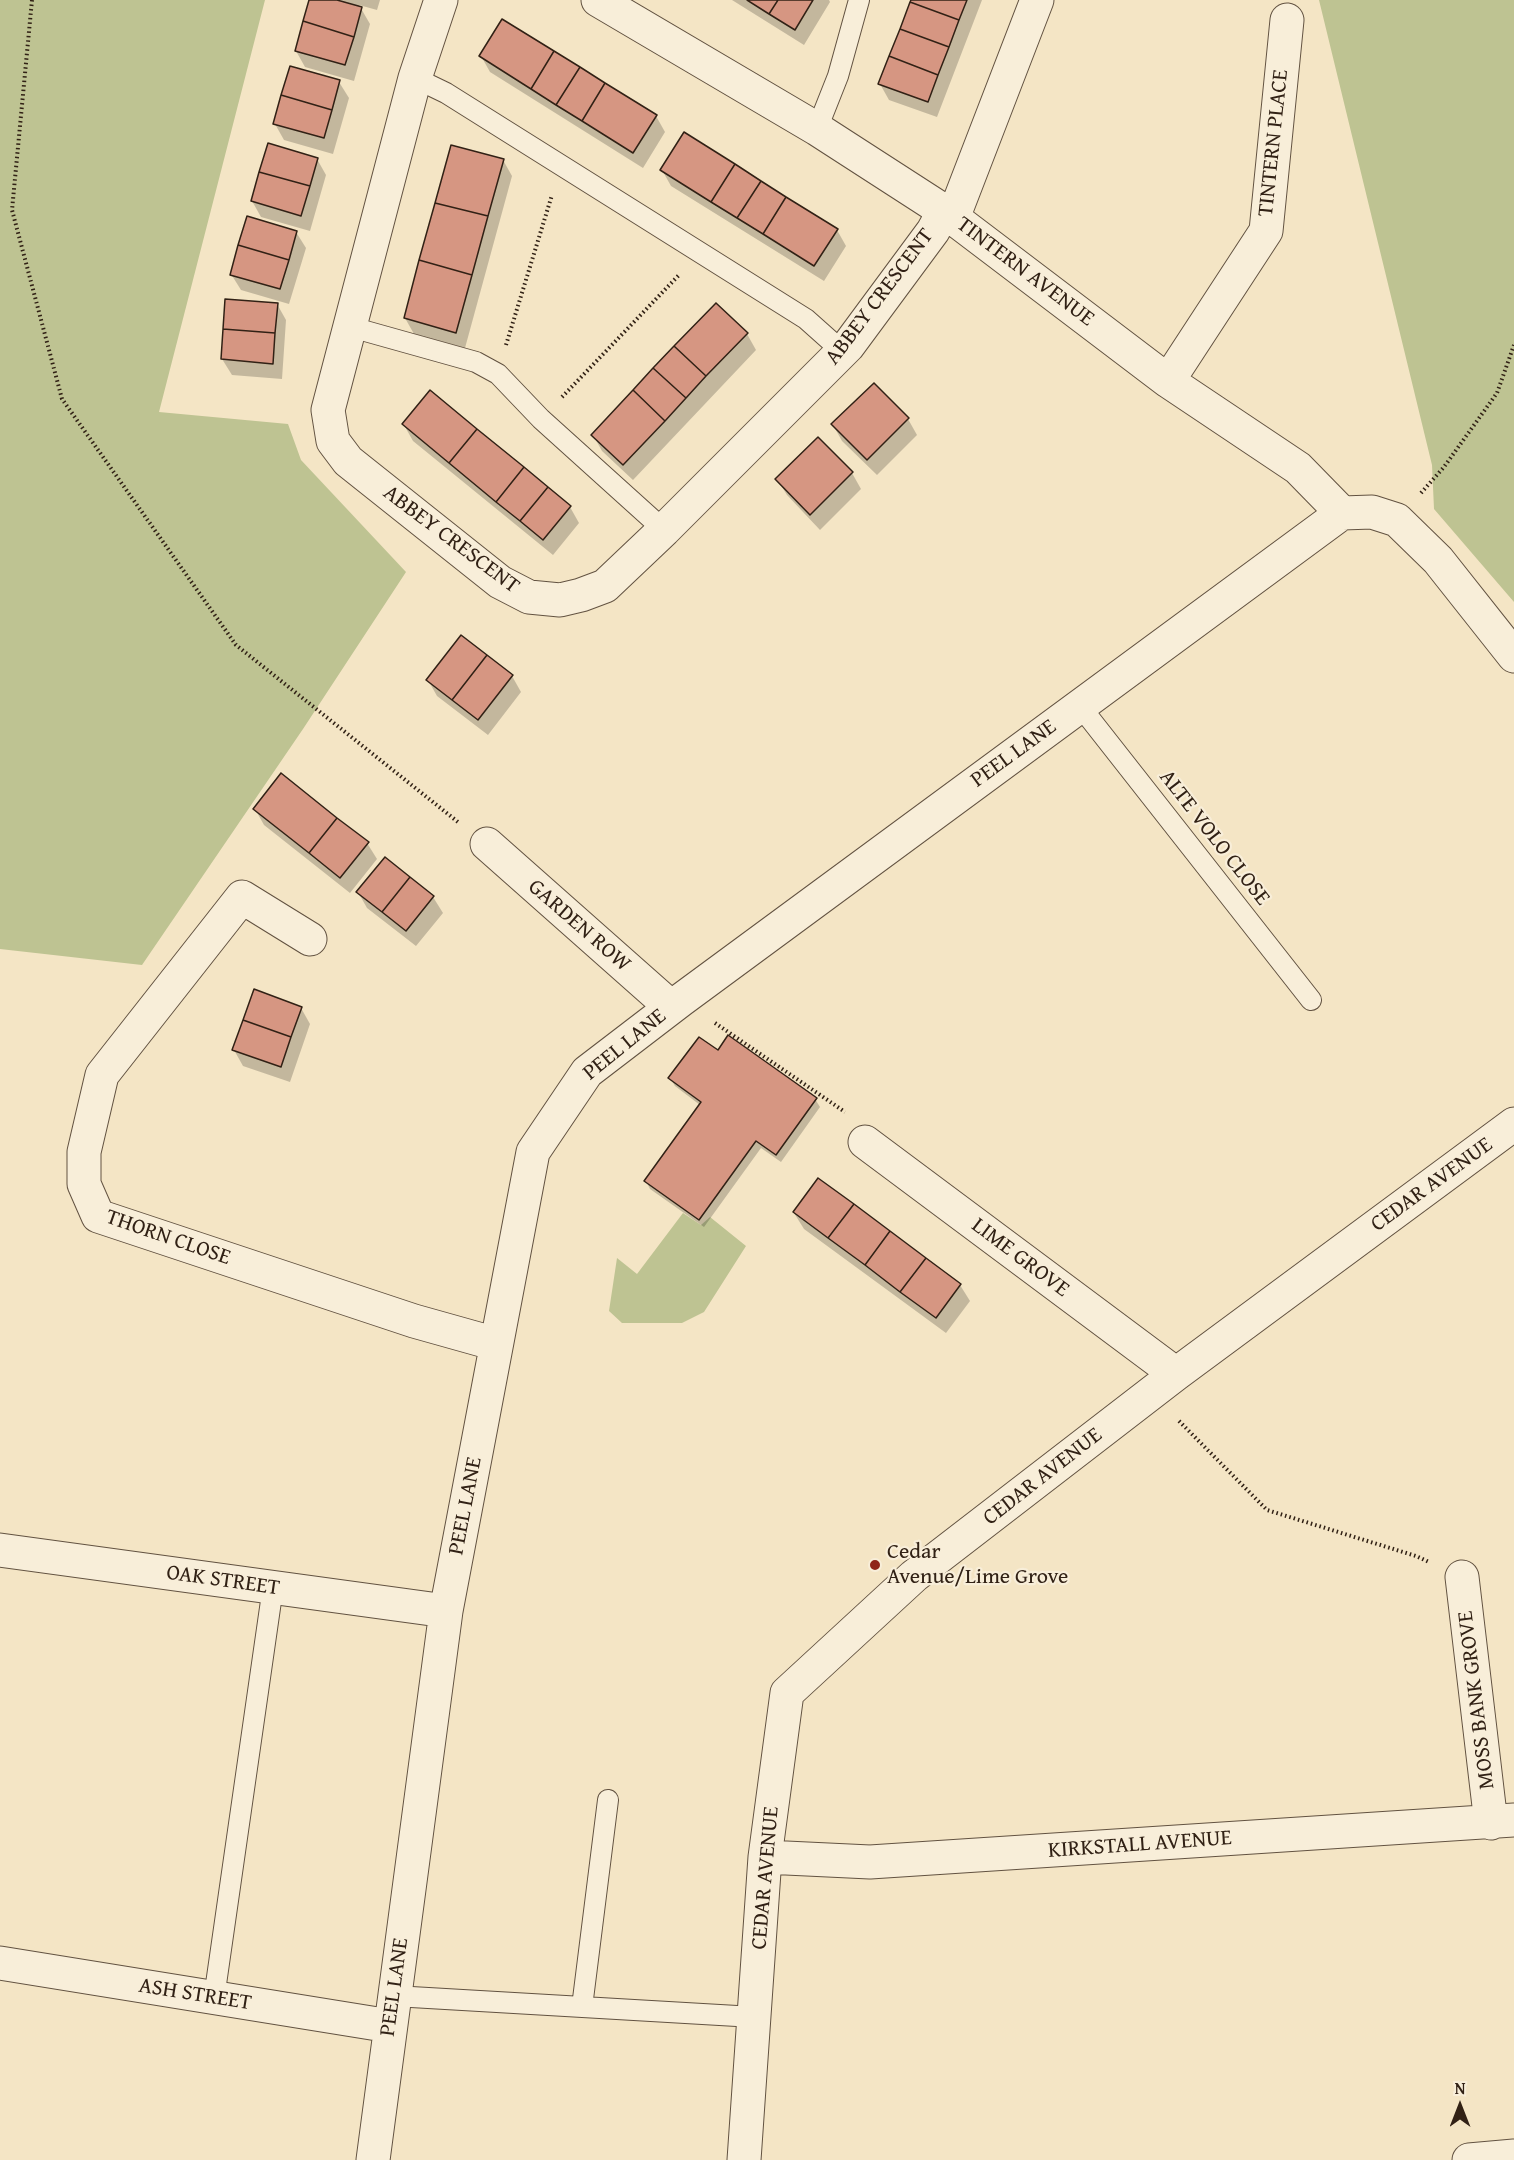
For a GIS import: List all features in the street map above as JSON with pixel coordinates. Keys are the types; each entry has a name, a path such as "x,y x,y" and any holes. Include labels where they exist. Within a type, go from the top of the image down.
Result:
{"street":[{"name":"ABBEY CRESCENT","path":"441,0 415,78 328,410 333,441 348,461 500,582 529,597 560,600 604,586 664,530 843,352 948,214 1037,0"},
{"name":"TINTERN AVENUE","path":"598,0 817,129 948,214 1168,381 1298,468 1342,513"},
{"name":"TINTERN PLACE","path":"1168,381 1266,231 1287,20"},
{"path":"1342,513 1372,512 1397,520 1437,560 1514,656"},
{"name":"PEEL LANE","path":"373,2160 446,1611 533,1152 587,1071 1342,513"},
{"name":"GARDEN ROW","path":"487,844 676,1004"},
{"name":"THORN CLOSE","path":"310,939 242,897 102,1075 84,1152 84,1184 98,1216 414,1321 496,1344"},
{"name":"CEDAR AVENUE","path":"744,2160 765,1857 787,1693 914,1576 1164,1383 1514,1124"},
{"name":"LIME GROVE","path":"865,1142 1164,1383"},
{"name":"OAK STREET","path":"0,1550 446,1611"},
{"name":"MOSS BANK GROVE","path":"1462,1577 1503,1821"},
{"name":"KIRKSTALL AVENUE","path":"765,1857 870,1862 1503,1821"},
{"name":"ASH STREET","path":"0,1963 214,1998 392,2011"},
{"path":"1469,2160 1514,2156"}],"lane":[{"path":"817,129 838,75 859,0"},
{"path":"415,78 446,93 806,319 843,352"},
{"path":"351,327 476,362 498,374 541,419 664,530"},
{"name":"ALTE VOLO CLOSE","path":"1080,706 1311,1000"},
{"path":"214,1998 273,1587"},
{"path":"582,2007 608,1800"},
{"path":"392,2011 582,2007 754,2017"}],"path":[{"path":"32,0 12,210 62,399 236,645 487,844"},
{"path":"498,374 561,165"},
{"path":"541,419 701,253"},
{"path":"1397,520 1444,468 1497,393 1514,345"},
{"path":"676,1004 852,1117 865,1142"},
{"path":"1164,1383 1267,1510 1416,1556 1462,1577"}],"green space":[{"path":"0,0 265,0 159,412 288,424 301,460 406,572 303,729 142,965 0,949"},
{"path":"1319,0 1514,0 1514,602 1434,509 1432,465"},
{"path":"683,1213 701,1225 710,1217 746,1246 704,1312 682,1323 622,1323 609,1311 617,1258 637,1274"}],"building":[{"path":"309,0 337,0 362,7 354,37 303,21"},
{"path":"747,0 778,0 769,14"},
{"path":"778,0 813,0 795,30 769,14"},
{"path":"911,0 967,0 959,20 910,2"},
{"path":"910,2 959,20 949,47 900,29"},
{"path":"502,19 554,51 531,89 479,56"},
{"path":"303,21 354,37 345,65 295,51"},
{"path":"900,29 949,47 938,75 889,56"},
{"path":"554,51 580,67 556,105 531,89"},
{"path":"889,56 938,75 928,102 878,84"},
{"path":"290,66 340,80 332,110 281,95"},
{"path":"580,67 605,83 582,121 556,105"},
{"path":"605,83 657,115 633,153 582,121"},
{"path":"281,95 332,110 324,138 273,124"},
{"path":"684,132 735,164 711,202 660,170"},
{"path":"268,143 318,158 310,186 259,172"},
{"path":"451,145 504,159 488,216 435,203"},
{"path":"735,164 761,181 737,218 711,202"},
{"path":"259,172 310,186 301,216 251,201"},
{"path":"761,181 786,197 763,234 737,218"},
{"path":"786,197 838,229 814,266 763,234"},
{"path":"435,203 488,216 472,275 419,260"},
{"path":"247,216 297,231 289,260 238,245"},
{"path":"238,245 289,260 280,289 230,275"},
{"path":"419,260 472,275 456,333 404,318"},
{"path":"225,299 278,303 275,333 223,329"},
{"path":"716,303 748,333 706,376 674,346"},
{"path":"223,329 275,333 273,364 221,359"},
{"path":"674,346 706,376 686,398 653,368"},
{"path":"653,368 686,398 665,421 633,390"},
{"path":"874,383 909,418 867,460 831,424"},
{"path":"430,390 477,429 449,463 402,424"},
{"path":"633,390 665,421 623,465 591,435"},
{"path":"477,429 524,467 496,502 449,463"},
{"path":"818,437 853,472 810,515 775,479"},
{"path":"524,467 548,487 520,521 496,502"},
{"path":"548,487 571,506 543,540 520,521"},
{"path":"461,635 487,655 452,700 426,680"},
{"path":"487,655 513,675 478,720 452,700"},
{"path":"281,773 337,818 309,853 253,809"},
{"path":"337,818 369,842 340,878 309,853"},
{"path":"385,857 410,877 382,912 356,892"},
{"path":"410,877 434,896 406,931 382,912"},
{"path":"254,989 302,1007 291,1037 243,1020"},
{"path":"243,1020 291,1037 281,1067 232,1050"},
{"path":"728,1035 817,1098 776,1155 756,1141 699,1220 644,1181 701,1102 668,1078 699,1037 718,1050"},
{"path":"818,1178 854,1204 828,1238 793,1212"},
{"path":"854,1204 890,1231 865,1265 828,1238"},
{"path":"890,1231 926,1258 900,1292 865,1265"},
{"path":"926,1258 961,1284 936,1318 900,1292"}],"place":[{"name":"Cedar Avenue/Lime Grove","path":"875,1565"}]}
